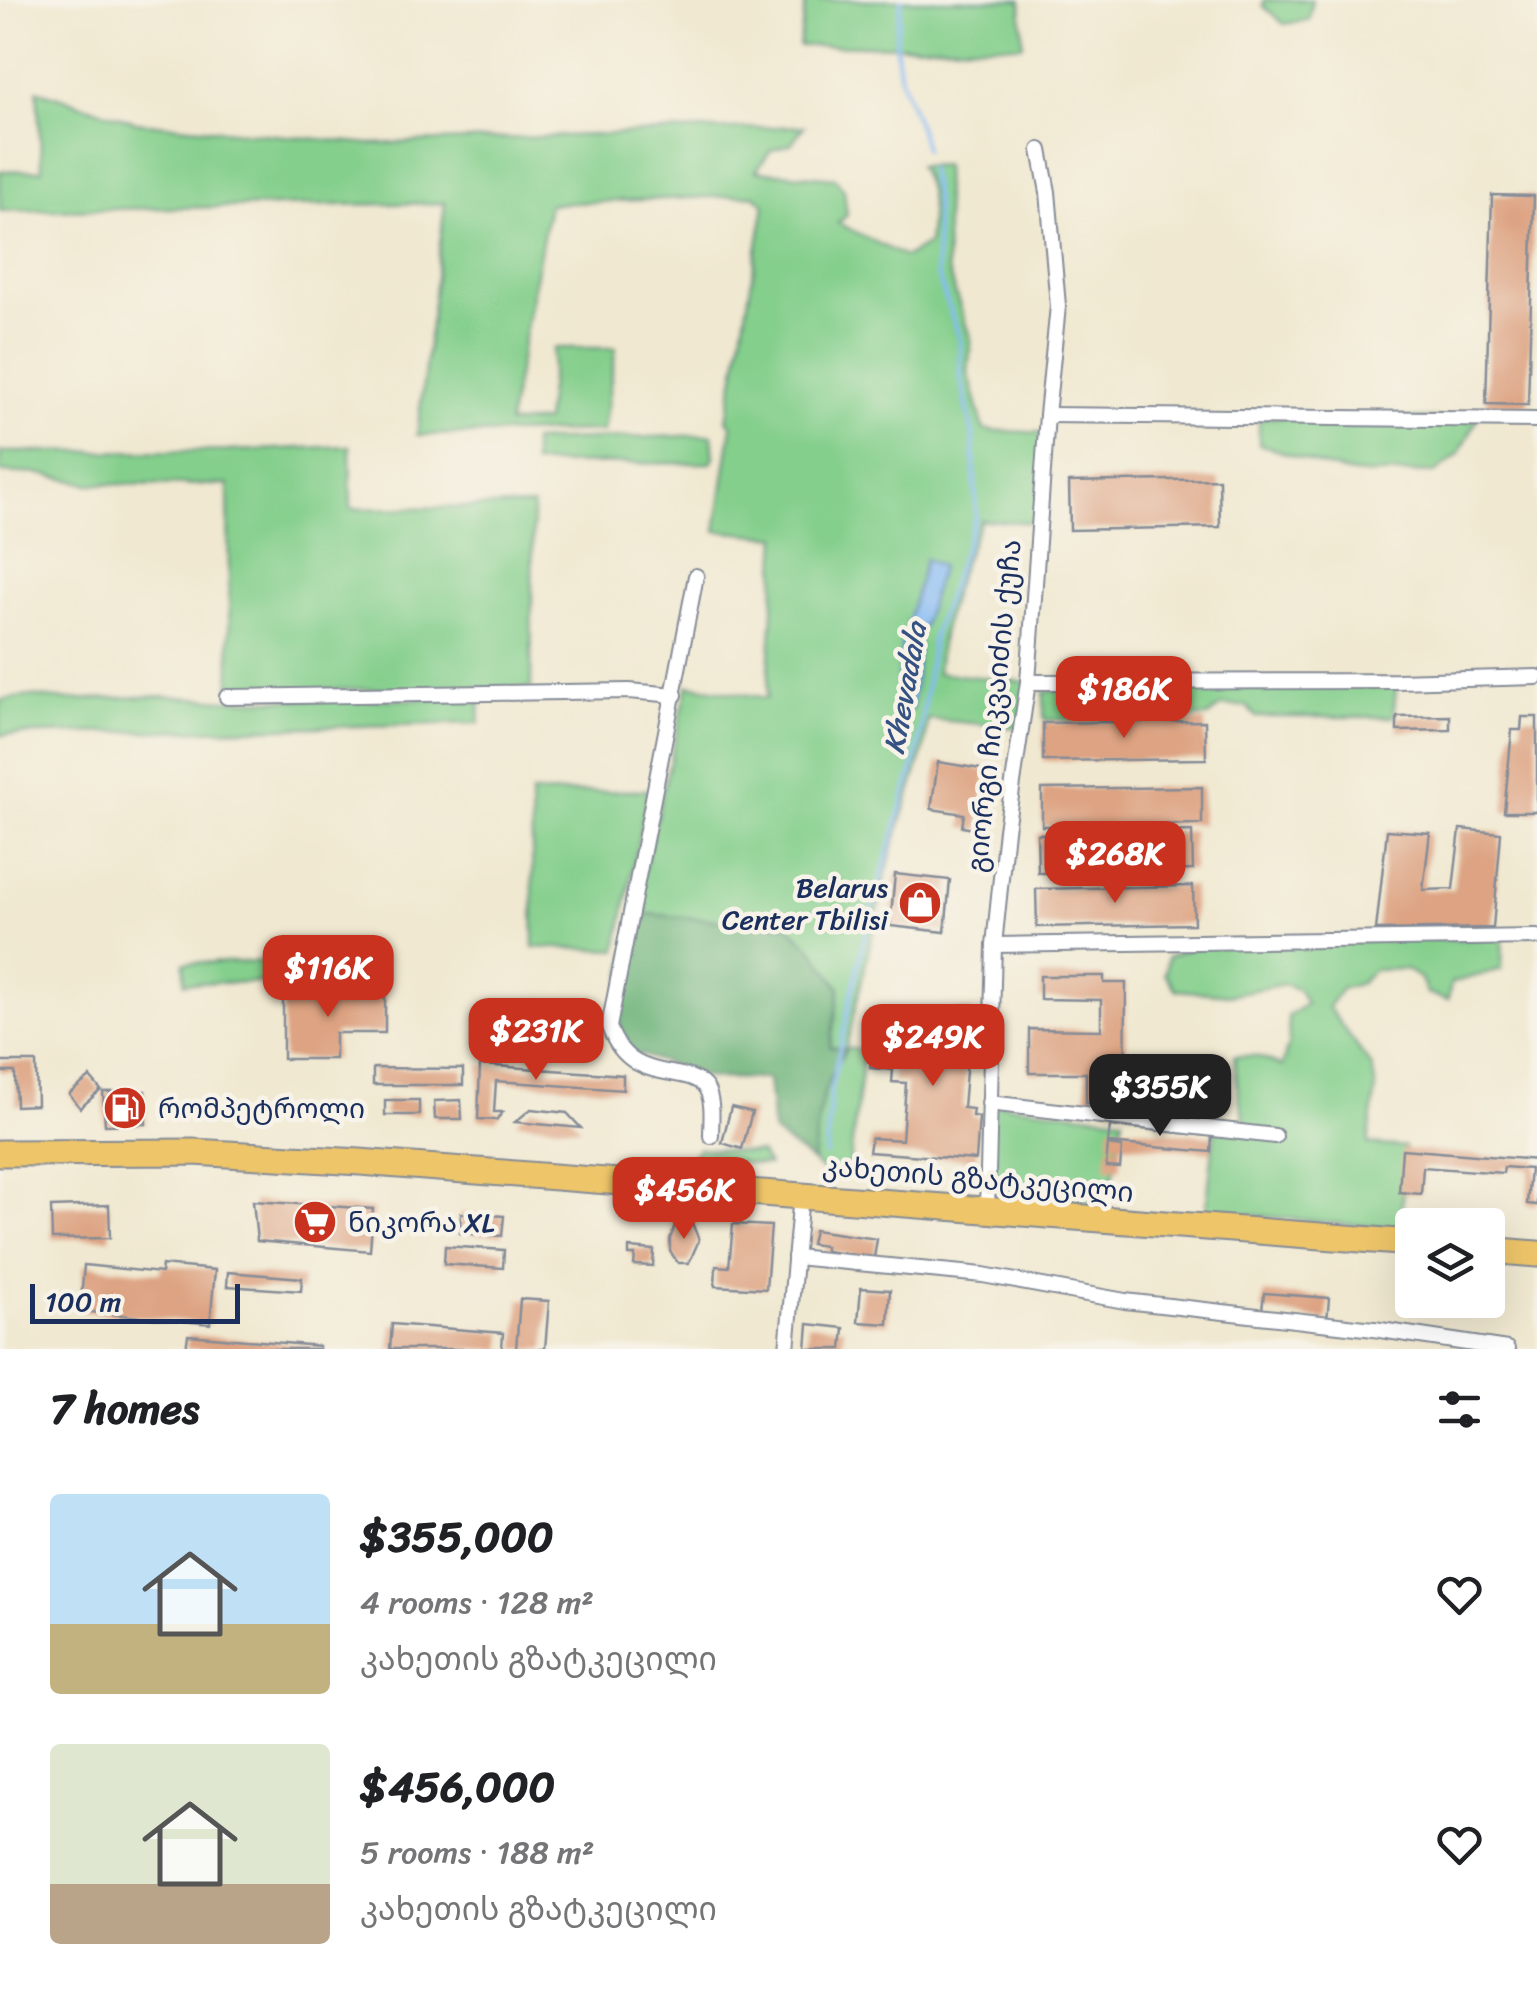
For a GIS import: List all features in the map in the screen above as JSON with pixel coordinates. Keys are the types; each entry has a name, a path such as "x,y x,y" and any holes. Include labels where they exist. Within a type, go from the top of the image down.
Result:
{"highway":[{"name":"კახეთის გზატკეცილი","path":"0,1153 219,1153 1395,1242"},
{"path":"1505,1251 1537,1254"}],"street":[{"name":"გიორგი ჩიკვაიძის ქუჩა","path":"988,1210 994,945 1028,682 1046,414 1058,306 1048,192 1040,150"},
{"path":"1046,414 1537,420"},
{"path":"696,576 610,1027 616,1047 644,1067 696,1080 705,1087 712,1136"},
{"path":"1028,682 1396,682 1537,677"},
{"path":"227,696 629,691 675,695"},
{"path":"994,945 1537,938"},
{"path":"989,1104 1275,1136"},
{"path":"787,1349 801,1195"},
{"path":"796,1256 984,1274 1125,1302 1374,1329 1507,1349"}],"green space":[{"path":"806,0 1021,0 1023,45 799,46"},
{"path":"1264,0 1312,0 1309,20 1284,24 1263,6"},
{"path":"37,90 136,122 371,144 804,126 791,144 771,150 756,171 835,178 844,190 847,215 838,223 905,257 928,244 929,194 918,166 944,165 947,268 971,340 968,372 984,430 1045,433 1039,523 981,520 952,595 937,673 1028,682 1021,728 928,719 924,749 891,853 846,1048 864,1051 848,1175 826,1173 813,1162 825,1090 846,1050 830,1047 840,988 810,946 788,926 634,913 688,685 767,698 778,537 716,531 732,426 727,420 765,205 754,195 549,204 508,424 545,421 554,348 616,348 603,431 417,435 445,203 0,211 0,171 42,170"},
{"path":"1259,417 1477,419 1460,453 1435,473 1373,474 1337,470 1259,444"},
{"path":"712,435 711,463 533,464 533,441"},
{"path":"350,446 351,509 533,506 531,688 230,690 228,485 88,484 41,474 0,472 0,452"},
{"path":"1397,681 1393,717 1256,717 1246,706 1221,706 1208,717 1044,720 1044,692 1117,682"},
{"path":"30,696 66,700 164,696 225,700 480,699 479,723 0,735 0,700"},
{"path":"648,790 617,950 534,947 531,794"},
{"path":"634,913 788,926 810,946 840,988 830,1047 846,1049 825,1090 813,1162 773,1132 768,1079 709,1078 633,1052 617,1026 616,1013"},
{"path":"1503,938 1502,969 1451,983 1448,1000 1427,994 1421,979 1405,969 1374,970 1361,983 1341,989 1328,1007 1372,1067 1376,1088 1368,1144 1405,1147 1402,1208 1395,1208 1395,1228 1206,1211 1215,1129 1248,1132 1234,1056 1256,1056 1282,1066 1289,1042 1288,1016 1306,1004 1299,990 1284,984 1229,995 1176,990 1165,974 1168,957 1205,942"},
{"path":"337,960 337,982 184,983 184,963"},
{"path":"989,1103 1123,1118 1109,1202 988,1191"},
{"path":"698,1148 760,1153 768,1165 691,1158"}],"water":[{"path":"925,559 941,566 922,629 907,624"},
{"path":"902,640 919,644 912,710 895,707"}],"building":[{"path":"1492,195 1534,196 1528,405 1486,404"},
{"path":"1219,479 1220,527 1070,530 1069,482"},
{"path":"1450,716 1450,730 1397,731 1397,717"},
{"path":"1522,717 1537,717 1537,812 1504,812 1512,730 1521,730"},
{"path":"1205,721 1206,759 1043,761 1043,723"},
{"path":"938,762 987,770 979,830 962,827 964,814 931,809"},
{"path":"1202,787 1202,824 1042,826 1042,789"},
{"path":"1460,829 1501,833 1493,928 1376,930 1387,830 1430,833 1423,890 1453,889"},
{"path":"1192,831 1193,870 1038,873 1037,834"},
{"name":"Belarus Center Tbilisi","path":"895,874 950,880 945,932 890,926"},
{"path":"1193,886 1194,924 1037,927 1036,889"},
{"path":"1040,976 1104,976 1104,983 1126,983 1125,1103 1086,1103 1086,1073 1029,1073 1029,1029 1101,1030 1101,1000 1040,999"},
{"path":"283,991 385,991 385,1033 335,1033 335,1059 283,1059"},
{"path":"923,1007 971,1010 963,1108 973,1109 972,1116 979,1117 976,1160 869,1152 871,1138 902,1140 906,1083 892,1082 893,1070 870,1068 872,1046 920,1049"},
{"path":"0,1062 36,1062 37,1105 16,1106 15,1072 0,1072"},
{"path":"480,1065 623,1075 623,1090 496,1081 494,1112 503,1112 496,1120 478,1119"},
{"path":"373,1068 463,1069 463,1085 373,1085"},
{"path":"90,1077 101,1090 80,1108 69,1094"},
{"name":"რომპეტროლი","path":"145,1091 146,1124 105,1125 103,1092"},
{"path":"385,1100 419,1100 419,1115 385,1115"},
{"path":"461,1100 462,1119 435,1119 434,1101"},
{"path":"731,1107 752,1112 742,1149 722,1143"},
{"path":"531,1109 567,1113 581,1128 515,1122"},
{"path":"1110,1126 1212,1136 1211,1152 1108,1143"},
{"path":"1108,1145 1122,1147 1120,1168 1106,1167"},
{"path":"1402,1149 1537,1160 1537,1205 1527,1204 1530,1169 1504,1167 1503,1173 1423,1167 1421,1194 1399,1192"},
{"path":"253,1201 373,1209 370,1251 257,1241"},
{"path":"109,1205 110,1238 52,1239 51,1207"},
{"path":"461,1213 504,1216 502,1236 460,1233"},
{"path":"683,1220 692,1223 699,1240 689,1263 678,1263 670,1251 675,1225"},
{"path":"733,1224 771,1226 766,1289 715,1286 716,1266 729,1267"},
{"path":"814,1230 877,1239 874,1258 825,1251 825,1246 811,1244"},
{"path":"445,1246 504,1250 503,1268 444,1264"},
{"path":"629,1248 654,1250 653,1266 634,1265 635,1255 629,1255"},
{"path":"84,1265 161,1273 162,1265 215,1270 210,1324 80,1311"},
{"path":"228,1272 302,1278 301,1291 227,1286"},
{"path":"861,1288 890,1290 888,1324 858,1322"},
{"path":"1264,1293 1329,1298 1327,1321 1262,1310"},
{"path":"520,1299 549,1301 545,1349 516,1349"},
{"path":"392,1324 503,1333 502,1349 390,1349"},
{"path":"808,1324 844,1328 842,1349 806,1349"},
{"path":"188,1335 319,1346 319,1349 186,1349"}],"waterway":[{"name":"Khevadala","path":"901,0 897,61 925,149"},
{"name":"Khevadala","path":"826,1155 831,1088 866,930 918,751 933,636 976,516 973,435 961,377 960,339 937,274 935,198 929,169"}],"place":[{"name":"Belarus Center Tbilisi","path":"920,903"},
{"name":"რომპეტროლი","path":"125,1108"},
{"name":"ნიკორა XL","path":"315,1222"}]}
